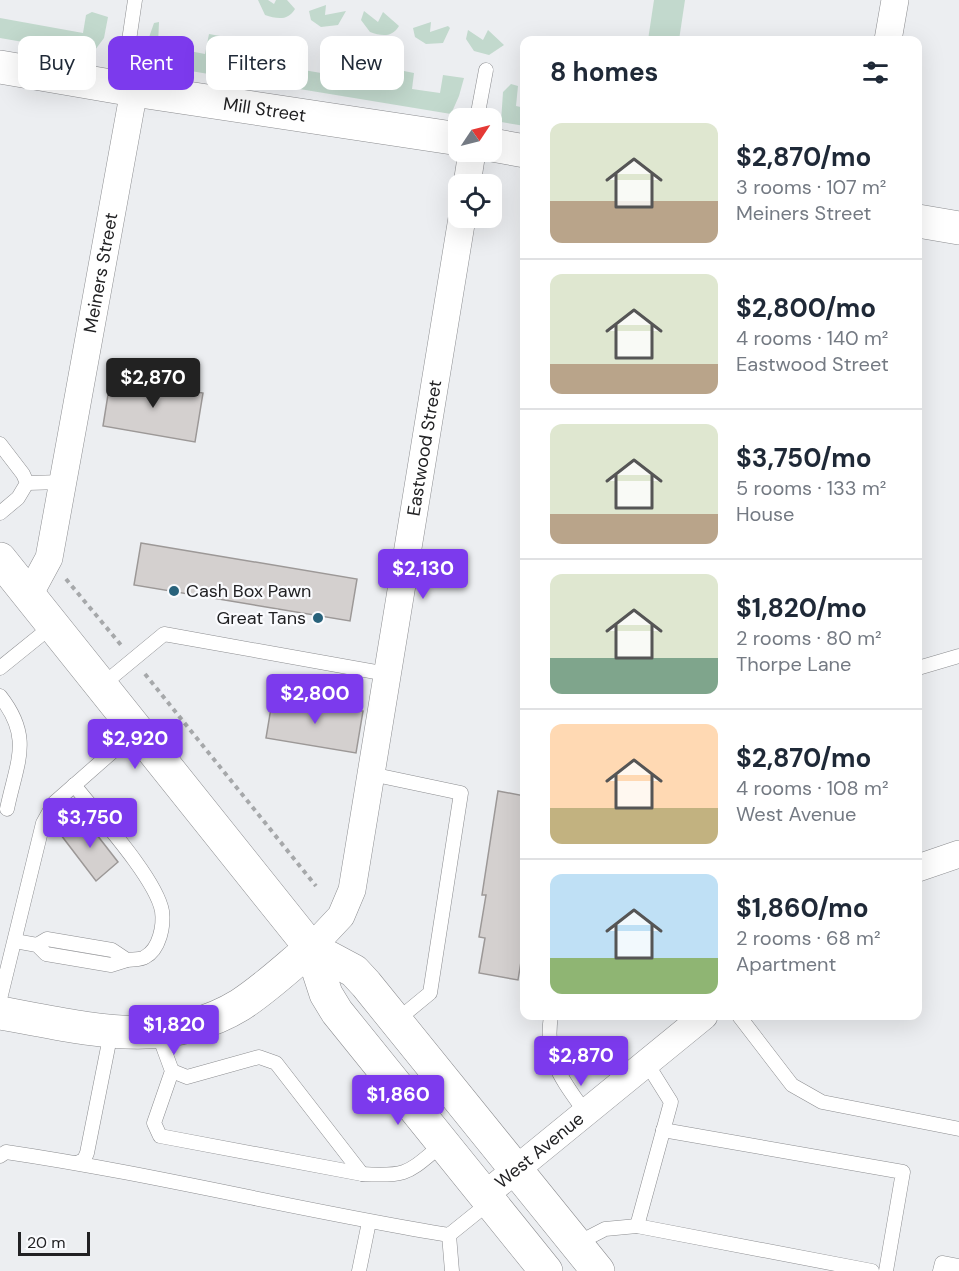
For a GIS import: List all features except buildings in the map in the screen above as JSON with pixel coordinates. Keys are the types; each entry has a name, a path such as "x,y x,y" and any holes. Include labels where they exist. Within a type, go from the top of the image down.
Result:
{"main road":[{"name":"Mill Street","path":"0,67 108,86"},
{"name":"Mill Street","path":"134,90 448,138"},
{"path":"502,147 520,150"},
{"path":"922,222 959,228"},
{"path":"0,559 311,948 326,994 337,1012 489,1198 554,1265 598,1271"},
{"path":"311,948 354,971 516,1170 554,1265"},
{"path":"0,1013 111,1032 158,1034 196,1025 239,1005 311,948"}],"street":[{"path":"889,36 895,0"},
{"name":"Meiners Street","path":"29,595 49,558 128,90"},
{"name":"Eastwood Street","path":"311,948 341,916 352,890 460,228"},
{"path":"922,867 959,854"},
{"name":"West Avenue","path":"489,1198 516,1170 699,1020"}],"lane":[{"path":"132,36 135,0"},
{"path":"479,108 486,70"},
{"path":"0,444 23,474 27,483"},
{"path":"27,483 63,482"},
{"path":"0,513 18,498 27,483"},
{"path":"0,668 52,626"},
{"path":"101,686 164,634 387,674"},
{"path":"922,667 958,660"},
{"path":"0,696 18,721 21,739 7,809"},
{"path":"0,999 43,823 54,803 136,731"},
{"path":"371,774 461,793 430,993 396,1021"},
{"path":"15,941 37,945 47,939 112,950 127,960 145,957 157,946 162,911 149,882 74,785"},
{"path":"551,1020 549,1052 559,1074 585,1112"},
{"path":"742,1020 792,1085 802,1093 822,1102 959,1129"},
{"path":"77,1163 84,1160 87,1153 111,1032"},
{"path":"158,1034 172,1071 154,1123 160,1136 362,1174 395,1176 406,1173 444,1143"},
{"path":"172,1071 187,1077 259,1057 276,1063 362,1174"},
{"path":"638,1226 671,1102 646,1062"},
{"path":"663,1130 903,1172 886,1271"},
{"path":"0,1156 6,1152 77,1163 369,1222 449,1235"},
{"path":"449,1235 489,1198"},
{"path":"359,1271 369,1222"},
{"path":"554,1265 605,1228 638,1226 872,1271"},
{"path":"449,1235 452,1271"},
{"path":"940,1271 942,1263 959,1266"}],"path":[{"path":"49,558 316,886"}],"green space":[{"path":"258,0 268,0 274,4 276,0 287,0 295,9 289,16 282,18 265,15"},
{"path":"654,0 685,0 680,36 649,36"},
{"path":"326,5 325,15 346,11 338,25 321,27 311,20 309,11"},
{"path":"364,11 378,22 383,12 399,26 393,33 386,35 370,32 361,20"},
{"path":"92,12 108,17 104,38 96,49 96,36 18,36 18,41 0,38 0,18 83,33 86,15"},
{"path":"159,22 158,36 149,36 154,23"},
{"path":"431,22 430,32 448,26 450,28 443,43 426,44 415,37 413,28"},
{"path":"468,30 483,40 488,30 504,45 489,55 474,51 466,39"},
{"path":"206,49 206,74 194,72 194,52 205,54"},
{"path":"308,71 320,73 320,90 404,90 404,71 414,73 412,89 440,93 443,75 464,78 454,108 448,108 448,114 306,90 308,90"},
{"path":"511,84 518,86 516,106 520,107 520,125 502,122 503,92"}],"place":[{"name":"Cash Box Pawn","path":"174,591"},
{"name":"Great Tans","path":"318,618"}]}
